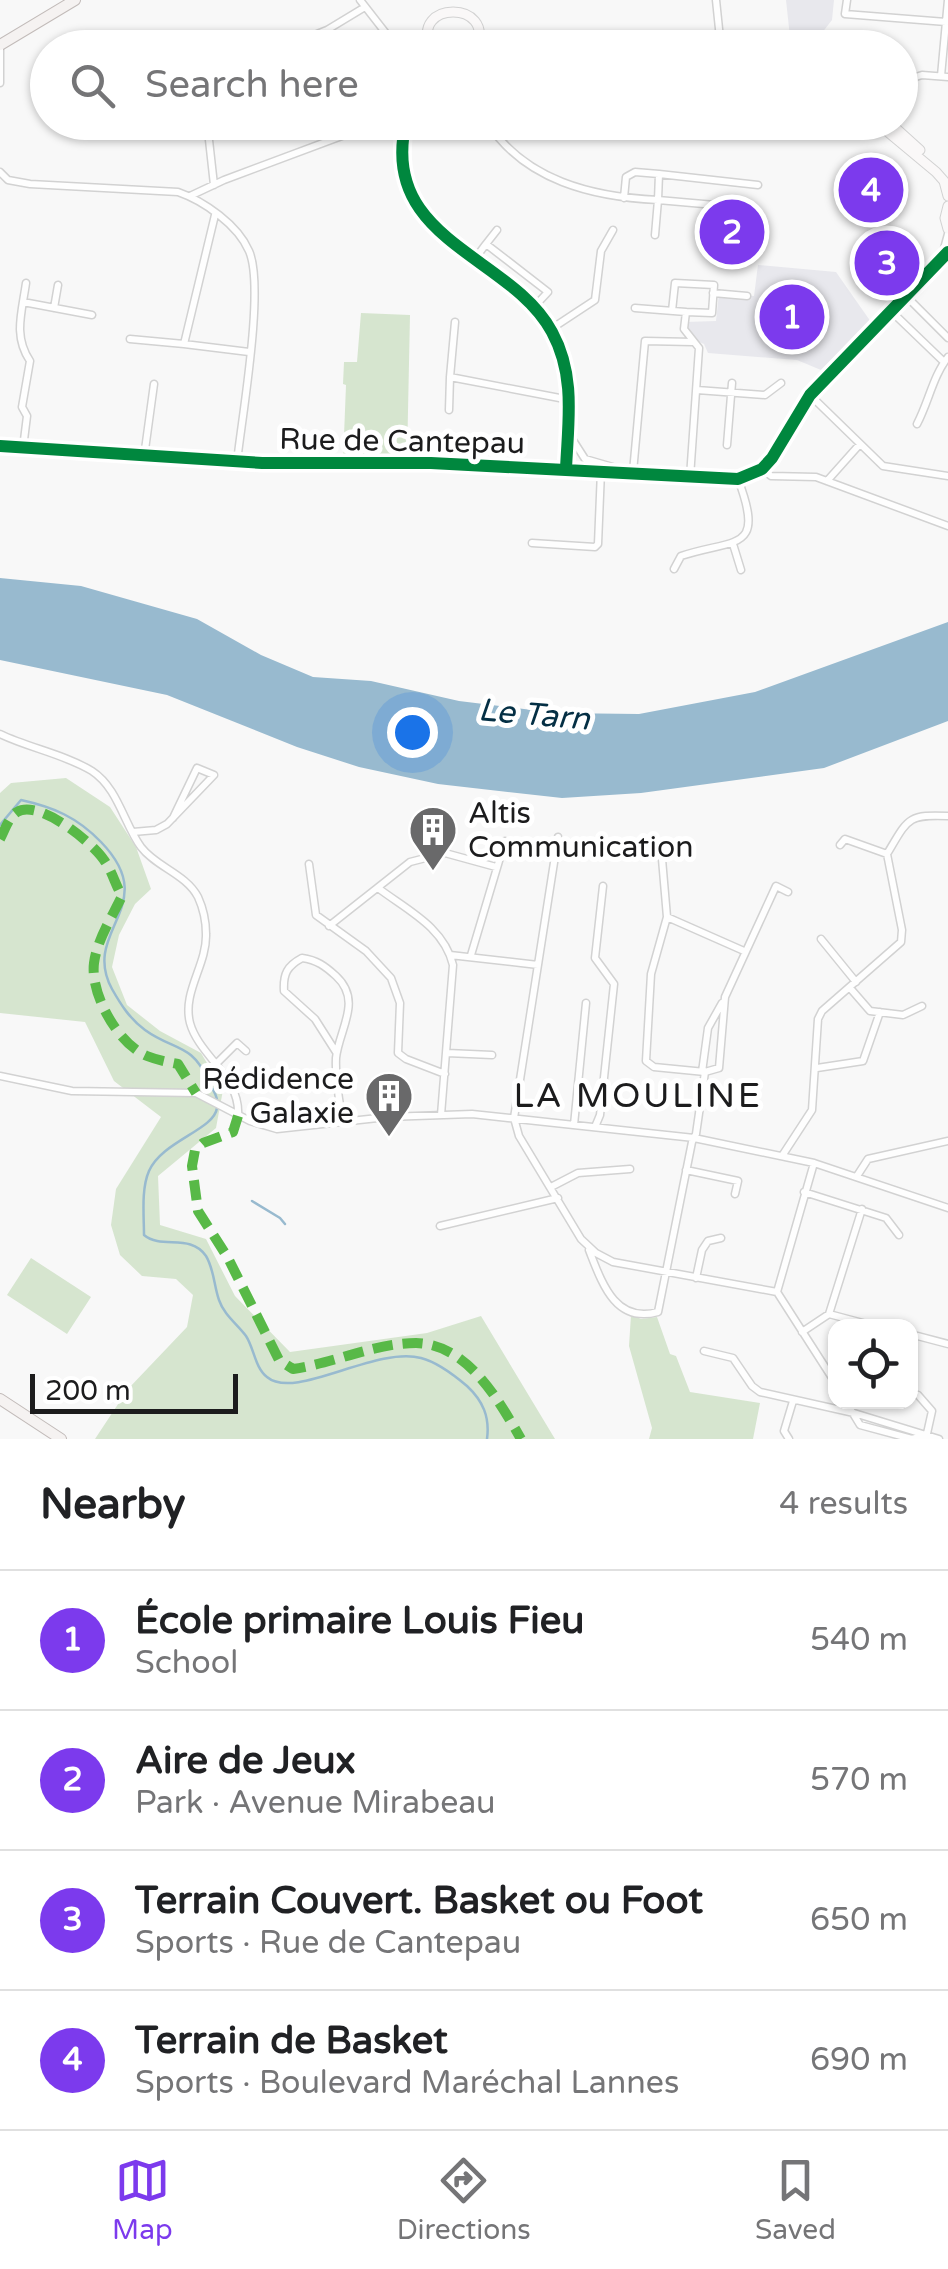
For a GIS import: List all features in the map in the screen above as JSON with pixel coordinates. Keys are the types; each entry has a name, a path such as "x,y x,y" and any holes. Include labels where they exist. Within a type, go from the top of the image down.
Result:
{"main road":[{"path":"0,45 75,0"},
{"path":"428,30 440,4"},
{"path":"432,18 457,4 474,18 478,30"},
{"path":"901,140 944,181 948,196"},
{"path":"903,140 948,175"},
{"path":"948,206 948,231"},
{"path":"0,1399 60,1439"}],"street":[{"path":"716,0 719,30"},
{"path":"847,0 846,14 946,22"},
{"path":"918,76 945,76 948,0"},
{"path":"327,30 362,3 383,30"},
{"path":"0,45 0,83"},
{"path":"208,140 214,184"},
{"path":"190,196 331,140"},
{"path":"403,140 406,180 424,217 533,308 551,329 564,359 570,400 566,469"},
{"path":"502,140 538,171 572,188 624,198 749,208"},
{"path":"0,172 8,180 30,184 178,192 190,196 236,230 254,265 255,302 237,462"},
{"path":"624,198 626,177 635,172 758,185"},
{"path":"655,235 659,174"},
{"path":"184,344 216,214"},
{"path":"474,260 497,230"},
{"path":"551,329 594,300 601,251 613,230"},
{"path":"948,231 945,254 810,395 762,469 770,476 816,477 948,526"},
{"path":"486,244 548,292 533,308"},
{"path":"635,308 672,312 712,313 714,286 675,282 672,312"},
{"path":"23,448 27,416 22,407 30,362 20,348 18,336 26,283"},
{"path":"54,308 58,285"},
{"path":"713,293 747,296"},
{"path":"906,296 948,338"},
{"path":"23,302 92,314"},
{"path":"686,312 684,330 700,356 690,476"},
{"path":"891,312 946,359 935,375 932,397 917,424"},
{"path":"449,410 455,322"},
{"path":"130,339 249,352"},
{"path":"568,433 584,459 634,472 645,341 694,342"},
{"path":"450,378 570,400"},
{"path":"728,444 732,383"},
{"path":"697,390 765,395 781,383"},
{"path":"144,457 154,384"},
{"path":"810,395 883,466 948,476"},
{"path":"827,482 860,444"},
{"name":"Rue de Cantepau","path":"0,446 237,462 431,462 738,479 762,469"},
{"path":"532,544 598,544 601,471"},
{"path":"674,569 682,556 732,544 750,524 738,479"},
{"path":"732,544 741,570"},
{"path":"0,734 104,780 145,852 169,867 196,894 203,911 204,949 188,1004 188,1018 236,1099 238,1116"},
{"path":"133,832 156,830 173,818 214,775 196,768 173,818"},
{"path":"782,1156 812,1110 818,1019 822,1011 901,942 900,913 888,854 911,818 948,816"},
{"path":"558,838 514,1118 519,1136 587,1245 601,1281 617,1306 640,1315 658,1312 694,1138 708,1028 776,886 788,892"},
{"path":"840,845 844,839 888,854"},
{"path":"471,956 505,841"},
{"path":"329,926 410,862 445,853 496,867"},
{"path":"662,859 667,917 651,974 646,1061 654,1067 704,1072 719,1068 725,998"},
{"path":"309,864 316,914 366,950 391,978 400,1003 398,1053 445,1074"},
{"path":"595,1127 600,1115 614,984 595,958 603,886"},
{"path":"378,888 439,934 453,964 441,1114"},
{"path":"667,917 744,951"},
{"path":"822,938 870,1011 903,1015 922,1006"},
{"path":"450,954 539,965"},
{"path":"336,1052 316,1019 284,991 283,978 288,966 302,958 322,964 346,985 349,1008 336,1052 343,1122"},
{"path":"574,1124 586,1002"},
{"path":"816,1069 863,1061 880,1012"},
{"path":"217,1063 237,1043 246,1052"},
{"path":"447,1053 492,1055"},
{"path":"0,1076 72,1091 196,1092 238,1116 273,1128 298,1129 441,1114 694,1138 814,1164 948,1208"},
{"path":"856,1176 868,1160 948,1142"},
{"path":"776,1292 814,1164"},
{"path":"551,1188 578,1173 630,1169"},
{"path":"686,1170 738,1181 735,1194"},
{"path":"804,1192 886,1218 899,1234"},
{"path":"440,1226 558,1198"},
{"path":"802,1332 829,1314 862,1209"},
{"path":"696,1278 702,1250 708,1241 722,1238"},
{"path":"587,1245 613,1262 776,1292 828,1372"},
{"path":"829,1314 848,1319"},
{"path":"918,1336 948,1344"},
{"path":"704,1351 733,1358 752,1386 793,1401 854,1413 939,1439"},
{"path":"918,1395 932,1411 926,1437"},
{"path":"790,1439 784,1431 793,1401"},
{"path":"851,1409 854,1413"}],"shaded area":[{"path":"786,0 834,0 832,20 824,30 789,30"},
{"path":"758,265 836,272 871,322 821,370 797,360 708,353 704,344 688,337 685,322 716,321 719,293 754,296"}],"green space":[{"path":"361,313 410,315 407,459 343,461 344,362 357,362"},
{"path":"66,778 110,807 136,847 151,889 135,904 119,935 112,967 127,1005 160,1031 201,1053 223,1090 216,1128 158,1176 160,1225 206,1239 235,1296 290,1352 427,1333 481,1316 555,1439 95,1439 128,1389 187,1327 193,1295 176,1279 142,1276 120,1255 111,1225 116,1189 161,1117 114,1081 85,1022 0,1013 0,793 11,783"},
{"path":"31,1258 91,1297 67,1334 7,1295"},
{"path":"631,1315 641,1319 657,1317 670,1354 676,1356 690,1392 760,1403 753,1439 649,1439 652,1428 629,1346"}],"water":[{"name":"Le Tarn","path":"0,578 81,586 197,619 261,655 313,677 371,681 459,701 556,713 639,714 755,692 948,622 948,721 824,768 641,793 562,798 438,784 359,767 297,747 167,695 0,660"}],"waterway":[{"path":"0,825 21,800 64,814 101,842 118,864 124,884 123,901 106,950 105,968 112,989 140,1026 189,1053 202,1068 217,1100"},
{"path":"217,1108 207,1123 165,1152 149,1171 144,1194 144,1235 192,1245 206,1256 221,1305 246,1336 267,1377 280,1383 296,1382 381,1359 421,1358 445,1369 473,1392 486,1417 487,1439"},
{"path":"252,1201 285,1224"}],"marked path":[{"path":"0,839 17,812 38,811 77,833 104,860 122,896 94,963 101,1003 126,1041 147,1056 178,1064 196,1093"},
{"path":"238,1116 233,1132 195,1150 192,1166 198,1211 228,1258 279,1360 293,1369 385,1346 435,1346 451,1353 480,1377 521,1439"}],"cycle path":[{"path":"405,140 403,162 411,194 429,220 453,243 508,283 533,306 552,332 568,382 566,469"},
{"path":"0,446 262,463 431,463 738,479 762,469 810,395 948,252"}],"place":[{"name":"Terrain de Basket","path":"871,190"},
{"name":"Aire de Jeux","path":"732,232"},
{"name":"Terrain Couvert. Basket ou Foot","path":"887,263"},
{"name":"École primaire Louis Fieu","path":"792,317"},
{"name":"Altis Communication","path":"433,872"},
{"name":"Rédidence Galaxie","path":"389,1138"}],"district":[{"name":"LA MOULINE","path":"638,1095"}]}
